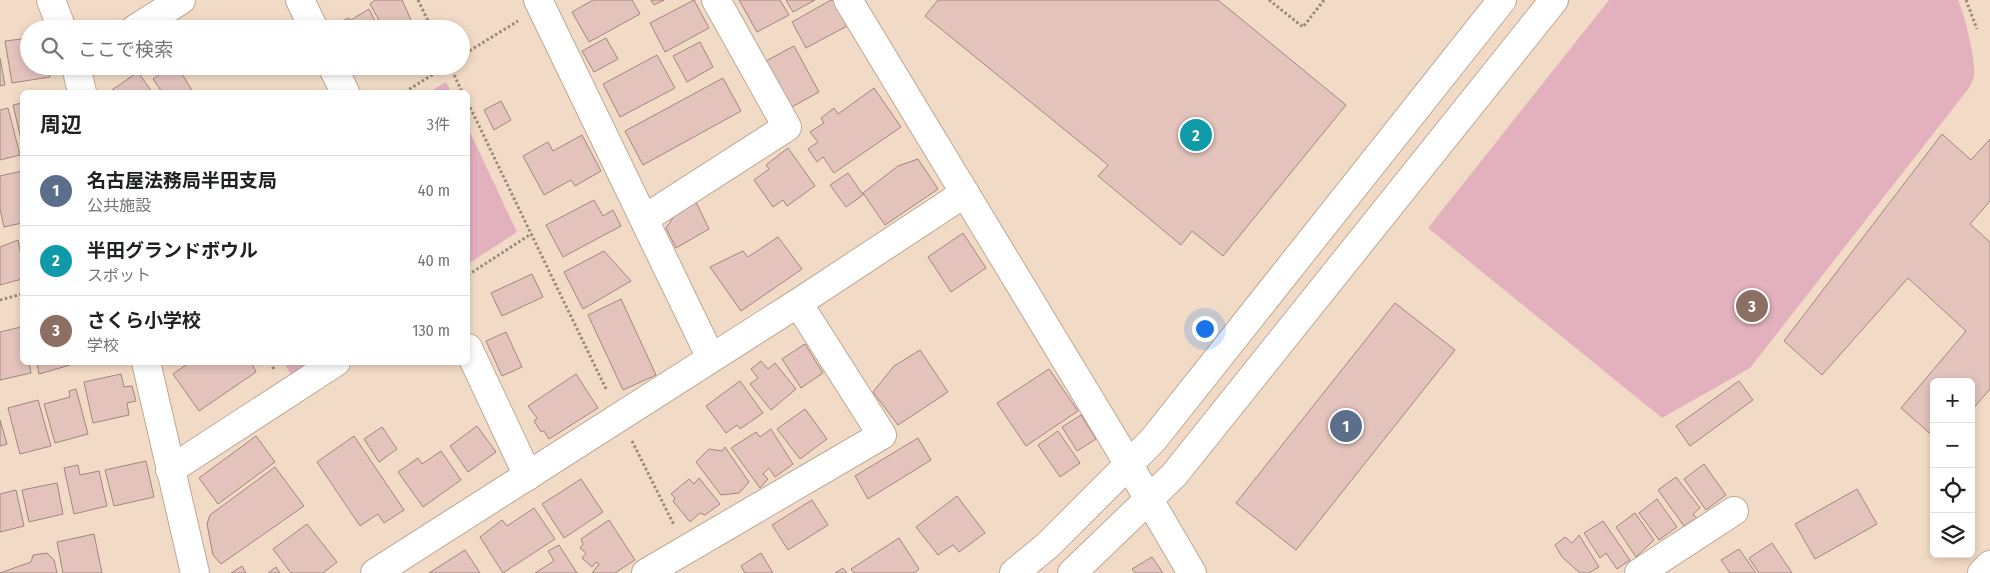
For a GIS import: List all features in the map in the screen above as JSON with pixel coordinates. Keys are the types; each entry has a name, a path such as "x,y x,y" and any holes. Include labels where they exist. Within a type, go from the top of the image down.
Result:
{"street":[{"path":"51,0 59,20"},
{"path":"149,20 181,0"},
{"path":"300,0 310,20"},
{"path":"644,219 787,127 716,0"},
{"path":"848,0 1129,465 1192,573"},
{"path":"1014,573 1048,545 1159,433 1502,0"},
{"path":"1072,573 1174,475 1554,0"},
{"path":"543,2 711,358"},
{"path":"78,75 82,90"},
{"path":"336,75 344,90"},
{"path":"383,571 965,193"},
{"path":"646,573 882,435 798,303"},
{"path":"470,352 528,476"},
{"path":"147,365 195,573"},
{"path":"170,470 331,365"},
{"path":"1639,573 1734,511"},
{"path":"1982,573 1990,565"}],"path":[{"path":"418,0 428,20"},
{"path":"1269,0 1303,27 1324,0"},
{"path":"1966,0 1977,29"},
{"path":"470,50 543,2"},
{"path":"408,90 432,75"},
{"path":"454,75 461,90"},
{"path":"470,107 686,550"},
{"path":"470,274 531,234"},
{"path":"0,300 20,295"}],"shaded area":[{"path":"1609,0 1958,0 1972,50 1974,77 1969,88 1750,368 1662,418 1428,228"},
{"path":"446,82 450,90 432,90"},
{"path":"470,132 517,232 470,263"},
{"path":"286,365 309,365 291,376"}],"building":[{"path":"375,0 402,0 411,20 379,20 370,4"},
{"path":"593,0 632,0 640,14 589,42 572,12"},
{"path":"651,0 664,0 654,5"},
{"path":"694,0 709,28 665,52 650,23"},
{"path":"739,0 780,0 789,15 757,32"},
{"path":"786,0 815,0 793,12"},
{"path":"833,0 847,26 806,48 792,22"},
{"path":"938,0 1218,0 1346,105 1223,256 1192,231 1181,245 1098,176 1108,165 925,16"},
{"path":"369,9 374,20 351,20"},
{"path":"606,38 618,59 594,72 582,51"},
{"path":"20,39 20,75 50,75 50,77 12,83 5,41"},
{"path":"700,42 713,67 687,82 673,56"},
{"path":"794,46 819,92 790,108 764,62"},
{"path":"657,55 675,88 620,117 603,84"},
{"path":"0,58 5,85 0,86"},
{"path":"134,75 140,75 151,90 112,90"},
{"path":"159,75 183,75 192,90 161,90 153,79"},
{"path":"723,78 741,111 643,165 625,131"},
{"path":"874,88 901,127 834,173 823,157 817,162 808,149 818,142 810,132 824,123 821,118 834,108 838,114"},
{"path":"501,101 511,120 494,130 484,110"},
{"path":"20,103 20,135 13,105"},
{"path":"8,108 20,155 0,160 0,110"},
{"path":"1942,134 1971,160 1990,139 1990,201 1970,224 1990,242 1990,389 1975,406 1975,378 1930,378 1930,433 1901,408 1966,331 1908,278 1822,375 1784,341"},
{"path":"582,135 601,171 575,186 571,180 544,195 523,156 548,142 553,151"},
{"path":"788,148 815,186 787,206 783,200 773,207 754,180 769,169 766,165"},
{"path":"918,159 938,189 885,225 863,193 898,166"},
{"path":"20,171 20,223 4,227 0,209 0,176"},
{"path":"848,173 863,195 846,207 830,185"},
{"path":"594,200 603,216 613,210 621,226 563,257 546,225"},
{"path":"696,202 709,229 676,248 666,228 675,215"},
{"path":"963,233 986,268 951,292 928,257"},
{"path":"778,237 802,269 741,311 710,267 743,251 748,257"},
{"path":"18,240 20,280 0,285 0,247"},
{"path":"604,251 631,281 583,309 564,272"},
{"path":"532,274 543,297 502,316 491,293"},
{"path":"621,299 656,375 623,390 588,315"},
{"path":"1395,303 1455,350 1296,550 1236,503"},
{"path":"20,327 20,365 30,365 31,373 0,380 0,332"},
{"path":"506,332 522,367 502,376 486,341"},
{"path":"805,344 823,373 801,388 782,359"},
{"path":"920,350 948,392 898,425 873,392 894,366"},
{"path":"761,361 768,369 775,363 796,389 771,410 750,384 758,378 751,369"},
{"path":"38,365 70,365 39,374"},
{"path":"186,365 252,365 256,372 199,411 173,374"},
{"path":"1049,369 1078,411 1026,446 997,403"},
{"path":"121,374 124,387 132,386 136,401 127,403 129,415 93,423 84,382"},
{"path":"576,374 598,408 549,439 544,431 541,432 534,421 537,418 528,406"},
{"path":"740,381 763,413 740,429 737,425 726,433 706,406"},
{"path":"1739,381 1753,400 1690,446 1676,426"},
{"path":"76,389 88,434 55,443 44,404 70,397 69,391"},
{"path":"38,400 51,446 20,454 8,408"},
{"path":"805,409 827,439 800,459 777,429"},
{"path":"1081,415 1096,439 1077,451 1062,427"},
{"path":"0,420 7,444 0,446"},
{"path":"477,426 496,452 468,472 450,446"},
{"path":"382,427 397,449 379,462 364,439"},
{"path":"771,429 793,464 775,477 769,468 763,474 768,479 760,488 731,448 756,432 760,437"},
{"path":"1058,431 1080,463 1060,477 1038,445"},
{"path":"256,436 275,462 218,504 199,478"},
{"path":"354,436 404,510 384,523 378,514 360,526 317,462"},
{"path":"918,438 931,460 868,499 855,476"},
{"path":"725,447 749,482 739,493 721,495 696,462 709,449 722,451"},
{"path":"441,451 461,480 423,507 398,472 418,458 422,464"},
{"path":"146,461 154,497 114,506 105,470"},
{"path":"1704,464 1726,495 1706,510 1684,479"},
{"path":"78,465 80,475 99,471 107,506 74,514 64,468"},
{"path":"275,467 304,506 221,564 213,555 207,524 210,515"},
{"path":"1676,477 1700,508 1693,514 1697,518 1684,526 1658,490"},
{"path":"699,478 720,504 705,515 700,513 690,522 673,501 675,498 671,494 689,479 694,484"},
{"path":"581,479 603,512 564,538 542,504"},
{"path":"57,483 63,514 29,522 22,490"},
{"path":"1857,489 1877,524 1815,559 1795,524"},
{"path":"16,490 24,526 0,532 0,494"},
{"path":"957,496 985,533 959,552 953,545 938,555 916,527"},
{"path":"1657,499 1677,527 1659,540 1639,513"},
{"path":"812,500 828,525 788,550 772,525"},
{"path":"534,508 555,539 503,573 480,537 502,520 507,526"},
{"path":"1635,513 1654,540 1636,557 1616,527"},
{"path":"609,520 635,560 615,573 592,573 599,564 596,562 592,567 582,558 586,553 580,548 583,544 581,539"},
{"path":"1603,521 1630,560 1617,569 1606,553 1600,558 1584,533"},
{"path":"307,524 337,562 323,573 291,573 273,549"},
{"path":"94,534 102,573 63,573 57,542"},
{"path":"1579,535 1599,567 1589,573 1580,573 1562,557 1555,545 1565,537 1572,543"},
{"path":"899,538 919,569 914,573 854,573 851,569"},
{"path":"1772,543 1792,573 1759,573 1749,558"},
{"path":"559,545 577,573 535,573 554,561 548,551"},
{"path":"1739,549 1756,573 1730,573 1721,560"},
{"path":"465,550 480,573 429,573"},
{"path":"47,553 54,560 57,573 0,573 31,562 33,555"},
{"path":"761,553 773,573 745,573 741,566"},
{"path":"1152,557 1163,573 1135,573 1132,569"},
{"path":"242,566 246,573 231,573"},
{"path":"276,567 280,573 268,573"},
{"path":"843,568 847,573 835,573"}],"place":[{"name":"半田グランドボウル","path":"1196,135"},
{"name":"さくら小学校","path":"1752,306"},
{"name":"名古屋法務局半田支局","path":"1346,426"}]}
